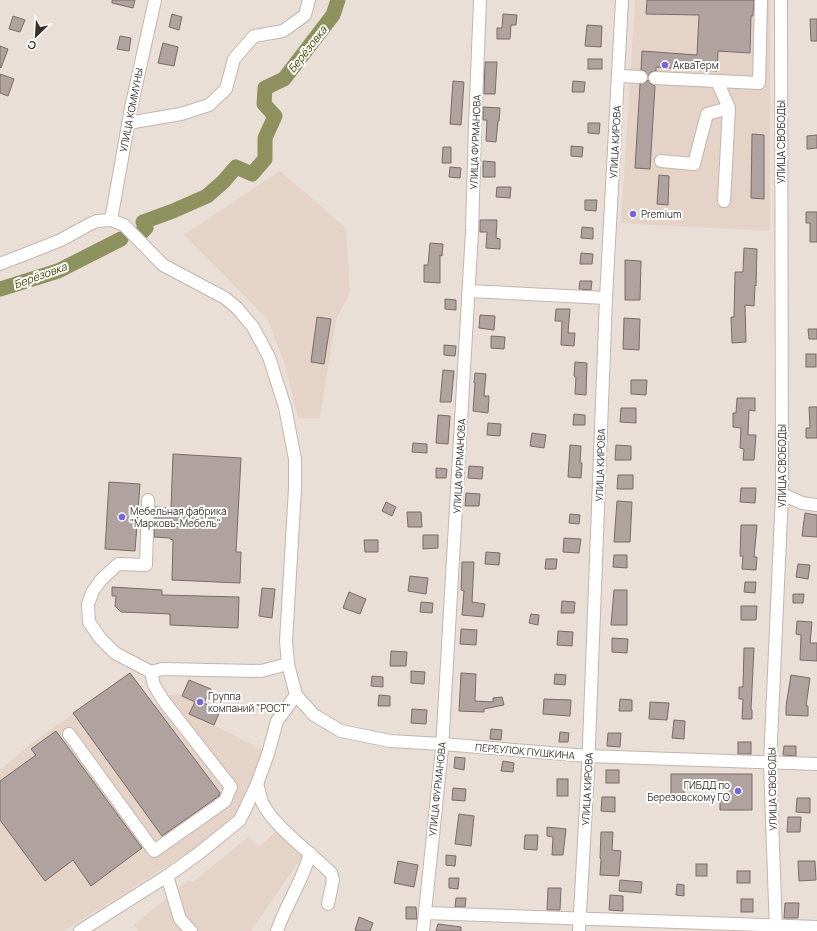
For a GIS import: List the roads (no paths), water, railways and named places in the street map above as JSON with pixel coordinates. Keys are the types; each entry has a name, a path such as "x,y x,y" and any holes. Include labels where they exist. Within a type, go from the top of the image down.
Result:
{"street":[{"name":"УЛИЦА КОММУНЫ","path":"111,220 128,123 155,0"},
{"path":"128,123 181,114 209,105 226,89 234,59 254,36 283,31 305,15 309,0"},
{"name":"УЛИЦА ФУРМАНОВА","path":"423,931 442,744 469,291 480,0"},
{"name":"УЛИЦА КИРОВА","path":"580,925 606,298 622,0"},
{"path":"655,78 759,83 761,0"},
{"name":"УЛИЦА СВОБОДЫ","path":"776,928 770,763 782,494 781,0"},
{"path":"618,76 641,77"},
{"path":"717,81 729,108 724,201"},
{"path":"661,161 694,164 707,114 729,108"},
{"path":"0,264 61,240 97,221 111,220 124,225 163,265 225,298 237,308 253,328 269,357 285,407 295,459 295,489 286,641 288,664 296,695 277,720 268,754 257,784 240,820 198,854 167,876 80,931"},
{"path":"469,291 606,298"},
{"path":"782,494 802,503 817,506"},
{"path":"148,500 146,565 118,564 93,591 88,604 89,622 100,638 115,653 151,672 162,669 261,671 288,664"},
{"path":"69,734 154,851 225,801 231,786 163,700 154,685 151,672"},
{"name":"ПЕРЕУЛОК ПУШКИНА","path":"296,695 314,715 342,731 390,741 588,756 817,764"},
{"path":"257,784 262,802 271,815 294,839 331,873 333,880 328,904"},
{"path":"277,931 281,919 306,868 310,853"},
{"path":"167,876 180,919 191,931"},
{"path":"424,913 580,925 776,928 817,927"}],"waterway":[{"name":"Берёзовка","path":"141,233 146,228 143,222 207,196 223,182 236,167 252,174 265,159 265,138 275,116 264,104 265,88 284,79 333,15 338,0"},
{"name":"Берёзовка","path":"0,289 58,271 121,239"}],"place":[{"name":"АкваТерм","path":"665,65"},
{"name":"Premium","path":"633,214"},
{"name":"Мебельная фабрика \"Марковъ-Мебель\"","path":"122,517"},
{"name":"Группа компаний \"РОСТ\"","path":"200,702"},
{"name":"ГИБДД по Березовскому ГО","path":"738,791"}]}
